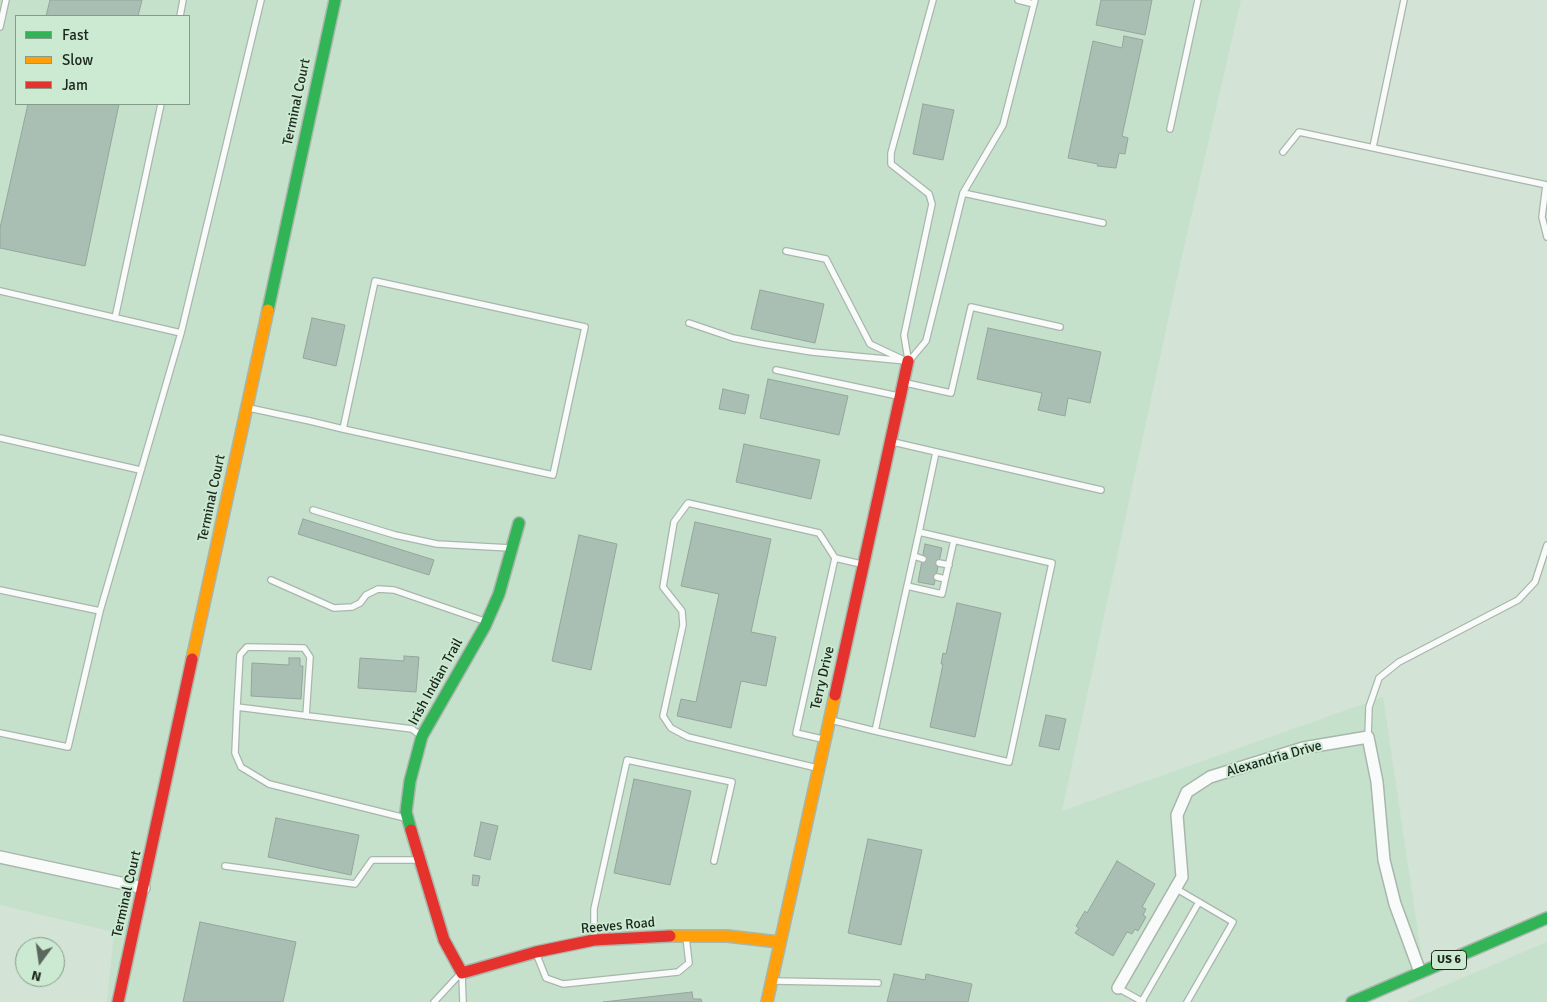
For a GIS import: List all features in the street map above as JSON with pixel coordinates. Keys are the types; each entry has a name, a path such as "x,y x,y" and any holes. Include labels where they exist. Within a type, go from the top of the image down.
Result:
{"street":[{"name":"Terminal Court","path":"118,1002 335,0"},
{"name":"Terry Drive","path":"767,1002 908,362"},
{"name":"Irish Indian Trail","path":"462,972 444,940 406,812 410,781 422,736 486,622 498,594 519,523"},
{"path":"1368,736 1377,782 1384,860 1395,904 1420,972"},
{"name":"Alexandria Drive","path":"1118,988 1182,877 1177,814 1187,792 1210,777 1303,748 1368,736"},
{"path":"0,857 144,888"},
{"name":"US 6","path":"1352,1002 1547,918"},
{"name":"Reeves Road","path":"462,972 536,952 594,940 686,935 727,936 779,942"}],"lane":[{"path":"0,27 6,0"},
{"path":"180,15 183,0"},
{"path":"0,733 68,747 100,611 181,333 261,0"},
{"path":"908,362 904,335 932,204 929,194 898,171 891,164 891,158 933,0"},
{"path":"908,362 926,341 963,193 1003,125 1034,2 1018,0"},
{"path":"1170,129 1198,0"},
{"path":"1373,147 1404,0"},
{"path":"116,318 161,105"},
{"path":"1283,152 1299,132 1547,185 1542,217 1547,237"},
{"path":"963,193 1103,223"},
{"path":"786,250 826,259 870,344 908,362"},
{"path":"247,407 343,429 552,474 585,327 375,281 343,429"},
{"path":"0,291 181,333"},
{"path":"904,383 951,393 971,307 1060,327"},
{"path":"689,323 734,338 763,344 812,352 908,362"},
{"path":"776,370 900,397"},
{"path":"0,438 140,470"},
{"path":"891,441 1101,490"},
{"path":"874,731 936,452"},
{"path":"818,768 688,737 671,728 663,716 683,625 682,611 663,587 674,522 688,503 819,532 835,558 796,733 824,740"},
{"path":"314,510 395,534 437,544 512,548"},
{"path":"829,719 1009,762 1052,563 919,532"},
{"path":"907,586 942,594 954,540"},
{"path":"1368,736 1369,707 1379,678 1398,662 1518,600 1535,582 1547,545"},
{"path":"914,556 923,559"},
{"path":"835,558 863,565"},
{"path":"939,563 949,565"},
{"path":"911,571 919,573"},
{"path":"937,577 945,579"},
{"path":"271,580 334,608 352,607 360,603 366,595 378,589 394,590 486,622"},
{"path":"0,590 100,611"},
{"path":"306,716 310,657 304,648 247,647 240,655 237,707 235,753 241,767 269,784 408,819"},
{"path":"237,707 412,729 422,736"},
{"path":"594,940 594,910 627,760 732,782 714,861"},
{"path":"225,866 355,884 372,860 420,860"},
{"path":"1175,888 1233,922 1187,1002"},
{"path":"1118,988 1142,1002 1199,902"},
{"path":"536,952 546,978 563,984 678,972 689,963 686,935"},
{"path":"434,1002 462,972"},
{"path":"462,972 463,1002"},
{"path":"772,981 878,982"}],"shaded area":[{"path":"0,0 1241,0 1180,265 1062,811 1383,697 1423,966 1340,1002 107,1002 114,932 0,905"},
{"path":"1547,942 1547,1002 1406,1002"}],"building":[{"path":"50,0 142,0 138,15 46,15"},
{"path":"1101,0 1152,0 1145,35 1096,25"},
{"path":"1124,36 1143,40 1122,136 1128,138 1125,154 1119,153 1116,168 1097,166 1098,164 1068,158 1093,41 1122,48"},
{"path":"923,104 954,110 943,160 913,154"},
{"path":"28,105 119,105 85,266 0,248 0,228"},
{"path":"760,290 824,304 815,343 751,329"},
{"path":"312,318 345,325 336,366 303,358"},
{"path":"988,328 1101,352 1090,403 1068,398 1065,416 1038,410 1042,393 977,379"},
{"path":"768,379 848,396 839,435 760,418"},
{"path":"723,389 749,395 745,414 719,409"},
{"path":"744,444 820,460 811,499 736,482"},
{"path":"303,519 434,560 429,575 298,534"},
{"path":"695,522 771,539 751,632 776,637 766,686 741,681 731,728 677,716 681,699 696,702 719,594 681,586"},
{"path":"579,535 617,544 591,670 552,661"},
{"path":"925,544 942,548 934,585 918,582"},
{"path":"957,603 1001,613 975,737 930,727 943,664 941,664 943,653 946,654"},
{"path":"404,656 419,657 416,692 358,688 360,658 404,661"},
{"path":"289,658 300,658 300,666 303,666 301,699 251,696 252,663 289,665"},
{"path":"1046,715 1066,719 1059,750 1039,746"},
{"path":"634,779 691,791 670,885 614,873"},
{"path":"276,818 359,835 351,875 268,857"},
{"path":"481,822 498,826 490,860 474,856"},
{"path":"868,839 922,850 901,945 848,933"},
{"path":"1117,861 1155,884 1142,907 1146,909 1143,915 1146,917 1138,931 1135,929 1132,934 1127,932 1113,956 1075,933 1079,928 1076,926 1085,911 1087,913"},
{"path":"473,875 480,876 478,886 472,885"},
{"path":"200,922 296,942 283,1002 183,1002"},
{"path":"894,974 925,980 926,974 972,984 968,1002 887,1002"},
{"path":"692,992 693,999 701,999 702,1002 603,1002"}],"traffic: fast":[{"path":"268,310 335,0"},
{"path":"411,830 406,812 410,781 422,736 485,626 499,594 519,523"},
{"path":"1352,1002 1547,918"}],"traffic: slow":[{"path":"192,659 268,310"},
{"path":"767,1002 835,695"},
{"path":"670,936 727,936 779,942"}],"traffic: jam":[{"path":"835,695 908,361"},
{"path":"118,1002 192,659"},
{"path":"411,830 444,940 462,973 536,952 594,940 670,936"}]}
